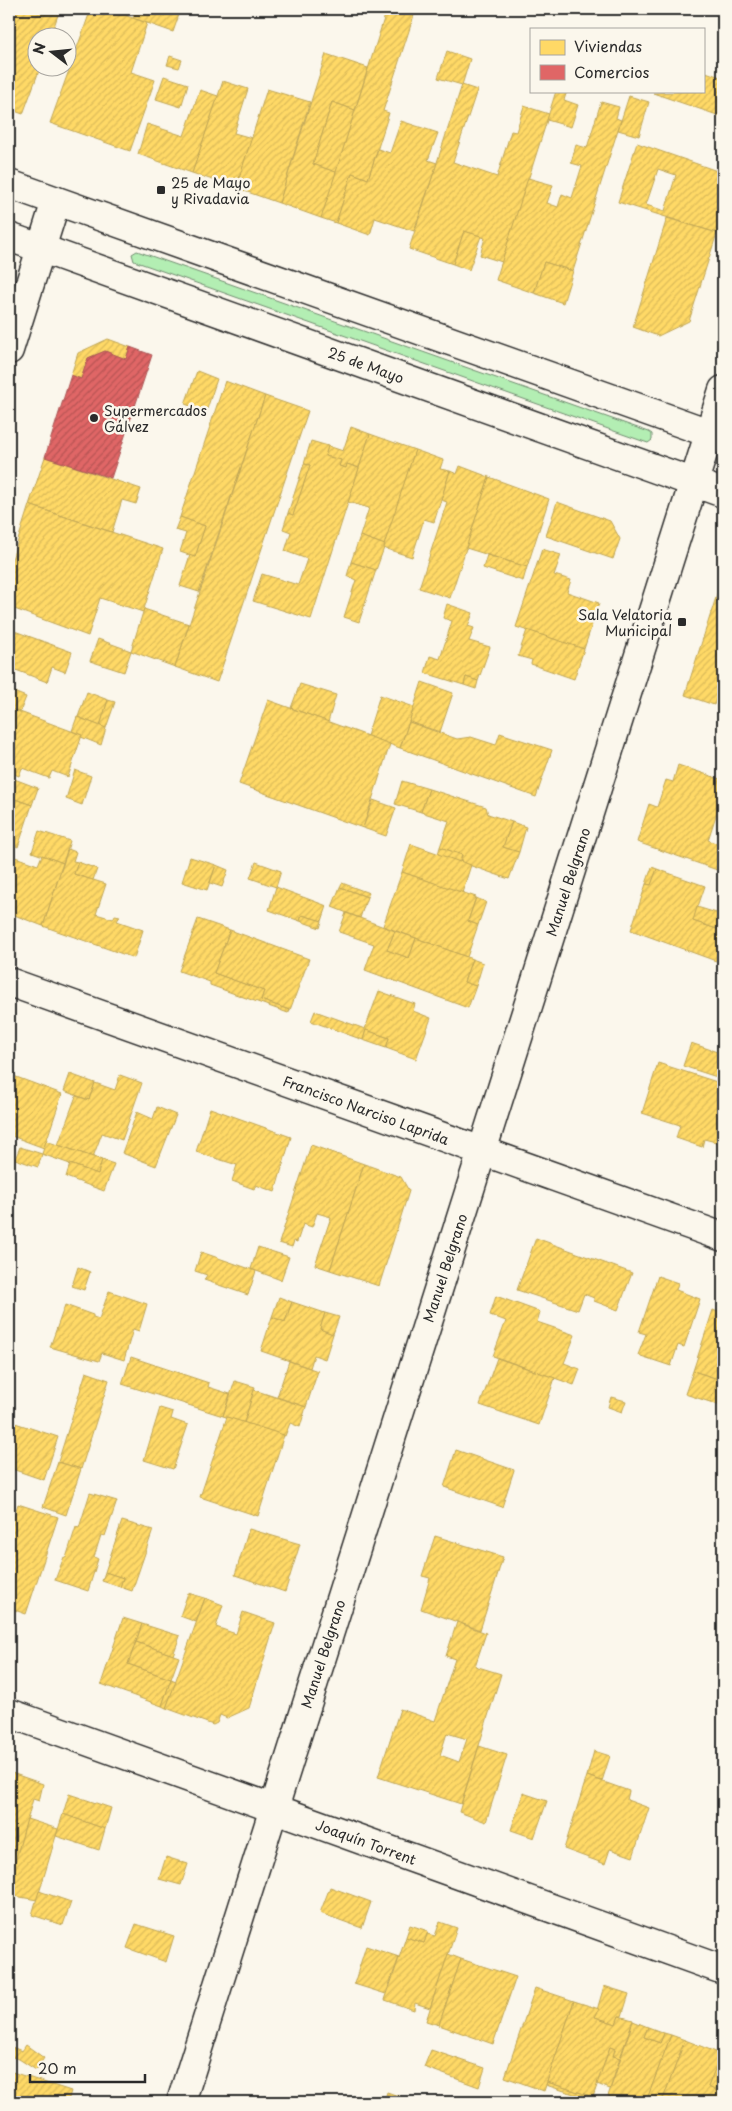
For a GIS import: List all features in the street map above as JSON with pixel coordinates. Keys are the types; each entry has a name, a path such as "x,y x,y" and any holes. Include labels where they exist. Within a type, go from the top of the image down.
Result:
{"street":[{"path":"9,184 716,435"},
{"path":"9,350 56,201"},
{"name":"25 de Mayo","path":"9,237 723,493"},
{"name":"Manuel Belgrano","path":"181,2102 694,482 716,435 723,390"},
{"name":"Francisco Narciso Laprida","path":"9,982 723,1237"},
{"name":"Joaquín Torrent","path":"9,1713 723,1970"}],"green space":[{"path":"137,251 649,432 652,434 652,440 648,443 645,442 134,261 132,254"}],"building: Viviendas":[{"path":"9,9 60,9 53,28 28,28 28,78 36,78 23,114 9,109"},
{"path":"91,9 129,9 127,16 147,23 131,72 155,80 130,151 50,123 66,78 78,78 78,45"},
{"path":"136,9 181,9 173,32 133,18"},
{"path":"387,9 416,9 383,111 389,113 368,179 352,173 336,223 321,218"},
{"path":"447,51 470,59 462,85 438,78"},
{"path":"326,54 368,68 355,110 332,102 313,164 336,172 321,218 279,203"},
{"path":"170,56 182,60 179,68 167,65"},
{"path":"704,71 723,78 723,117 653,93 704,92"},
{"path":"164,76 188,84 181,107 156,99"},
{"path":"223,81 248,89 234,133 252,138 236,188 192,173"},
{"path":"462,85 477,90 453,162 497,177 511,131 516,132 524,106 549,114 502,262 480,255 485,238 464,231 453,264 409,249"},
{"path":"267,89 310,102 279,203 236,188"},
{"path":"200,90 218,96 192,173 138,154 147,124 184,136"},
{"path":"556,92 567,92 564,100 578,105 571,127 547,120"},
{"path":"629,96 649,102 639,136 618,130"},
{"path":"332,102 355,110 336,172 313,164"},
{"path":"601,102 619,107 616,118 621,120 573,271 544,262 534,293 496,280 528,178 553,185 547,203 558,207 562,194 572,198 582,166 571,163 576,145 587,148"},
{"path":"401,121 438,133 428,160 437,163 414,231 375,218 370,235 336,223 352,173 368,179 378,149 390,153"},
{"path":"637,143 723,173 723,212 717,233 618,202","holes":["658,169 676,175 665,211 646,205"]},
{"path":"667,218 717,233 689,321 658,336 633,327"},
{"path":"464,231 481,236 469,270 453,264"},
{"path":"544,262 573,271 563,303 534,293"},
{"path":"108,339 130,347 126,359 105,351 88,358 81,379 71,375 78,353"},
{"path":"197,371 217,379 206,412 185,404"},
{"path":"225,381 265,396 199,592 180,586 190,555 195,557 205,526 180,517"},
{"path":"265,396 308,411 217,682 175,667"},
{"path":"351,427 370,434 359,468 347,464 346,468 339,466 341,460 325,456 328,446 343,451"},
{"path":"370,434 415,450 385,545 360,536 369,508 348,502"},
{"path":"311,441 328,446 325,456 341,460 339,466 346,468 347,464 359,468 311,619 253,601 262,574 298,585 307,559 285,551 291,532 283,529 288,513 293,515 310,465 304,464"},
{"path":"415,450 443,460 440,469 450,471 434,522 424,519 412,557 383,548"},
{"path":"45,457 141,489 136,504 122,500 112,532 29,505"},
{"path":"304,464 310,465 293,515 288,513"},
{"path":"460,466 489,477 450,598 419,588 447,502 441,500 450,471 457,474"},
{"path":"489,477 549,499 527,567 466,548"},
{"path":"557,502 610,521 620,539 613,559 546,536"},
{"path":"29,505 163,549 143,612 100,598 88,636 9,607 9,569"},
{"path":"180,517 205,526 195,557 180,552 186,533 175,530"},
{"path":"360,536 385,545 376,570 351,562"},
{"path":"542,549 561,555 554,575 571,580 567,592 599,603 584,649 516,627"},
{"path":"487,555 527,567 523,581 483,568"},
{"path":"351,562 376,570 359,622 344,617 356,580 347,576"},
{"path":"723,589 723,688 720,687 714,705 685,695 718,591"},
{"path":"447,604 473,613 468,626 474,628 469,641 490,647 478,681 466,677 464,685 425,673 430,656 440,659 452,621 443,618"},
{"path":"144,609 189,624 175,667 131,651"},
{"path":"9,629 72,652 65,672 52,667 47,682 16,670 9,690"},
{"path":"527,630 584,649 574,679 531,664 532,660 518,656"},
{"path":"98,639 131,651 124,672 90,661"},
{"path":"466,677 478,681 476,689 464,685"},
{"path":"422,682 453,693 440,732 409,722"},
{"path":"300,684 336,695 328,722 291,708"},
{"path":"9,690 26,697 20,712 9,708"},
{"path":"87,692 108,700 100,726 78,717"},
{"path":"380,695 414,707 400,748 367,736"},
{"path":"108,700 115,702 106,728 100,726"},
{"path":"268,700 390,744 363,828 239,784"},
{"path":"9,708 82,735 68,777 52,771 49,778 22,768 19,776 9,772"},
{"path":"77,717 106,728 101,745 72,731"},
{"path":"409,722 457,739 471,737 496,745 500,733 552,750 536,797 400,748"},
{"path":"678,765 723,780 723,794 708,840 718,844 717,849 723,851 723,872 637,842 649,804 657,807 666,780 673,782"},
{"path":"75,770 91,776 82,805 66,799"},
{"path":"9,777 38,788 32,805 9,797"},
{"path":"402,781 429,789 421,812 395,804"},
{"path":"429,789 486,807 488,814 512,822 503,847 519,852 509,879 460,862 462,855 440,847 449,821 421,812"},
{"path":"9,797 32,805 18,847 9,843"},
{"path":"373,800 396,808 386,836 363,828"},
{"path":"512,822 526,827 519,852 503,847"},
{"path":"39,831 70,841 63,863 32,852"},
{"path":"411,844 471,865 462,893 402,872"},
{"path":"440,847 462,855 460,862 438,854"},
{"path":"68,849 76,852 73,861 78,862 74,874 106,884 96,914 113,919 115,915 120,916 117,921 143,930 134,958 43,926"},
{"path":"42,855 63,863 43,926 9,913 9,866 12,867 15,857 38,865"},
{"path":"190,857 216,865 207,890 182,882"},
{"path":"78,862 97,869 93,880 74,874"},
{"path":"256,862 281,871 276,887 250,878"},
{"path":"216,865 228,870 222,887 210,883"},
{"path":"652,867 657,869 651,885 646,884"},
{"path":"657,869 705,886 693,921 723,931 723,940 716,961 631,930 646,884 651,885"},
{"path":"402,872 476,897 468,921 478,925 467,957 383,926"},
{"path":"342,883 369,893 367,897 340,887"},
{"path":"276,887 327,906 322,921 302,915 300,921 269,910"},
{"path":"340,887 367,897 360,918 332,907"},
{"path":"476,898 486,902 478,925 468,921"},
{"path":"697,907 723,915 723,931 693,921"},
{"path":"346,913 395,931 387,950 409,958 416,938 472,959 464,982 476,986 468,1008 365,970 374,944 339,932"},
{"path":"302,915 322,921 320,928 300,921"},
{"path":"198,919 230,930 214,973 264,991 261,1000 290,1010 288,1013 210,985 210,982 179,971"},
{"path":"230,930 309,959 290,1010 261,1000 264,991 214,973"},
{"path":"395,931 416,938 409,958 387,950"},
{"path":"472,959 483,963 476,986 464,982"},
{"path":"379,991 415,1004 413,1011 431,1018 416,1059 386,1048 389,1038 366,1030 363,1040 311,1021 315,1011 365,1029"},
{"path":"366,1030 389,1038 386,1048 363,1040"},
{"path":"691,1043 723,1054 723,1079 683,1066"},
{"path":"658,1063 723,1084 723,1132 720,1143 704,1139 702,1147 676,1138 680,1125 642,1113"},
{"path":"70,1074 95,1083 89,1100 64,1091"},
{"path":"11,1075 62,1094 44,1148 9,1135 9,1082"},
{"path":"120,1075 142,1083 122,1140 102,1133 93,1157 58,1145 76,1096 89,1100 95,1083 115,1090"},
{"path":"157,1107 176,1115 156,1166 122,1153 137,1112 153,1119"},
{"path":"210,1108 291,1137 275,1192 256,1185 254,1189 232,1181 237,1165 196,1152"},
{"path":"46,1141 102,1160 98,1174 42,1154"},
{"path":"311,1145 364,1164 330,1270 315,1265 331,1217 317,1213 312,1227 303,1224 297,1242 294,1241 292,1247 279,1243"},
{"path":"20,1147 42,1154 38,1167 15,1159"},
{"path":"102,1160 114,1164 104,1191 66,1177 70,1164 98,1174"},
{"path":"364,1164 401,1177 409,1191 379,1286 330,1270"},
{"path":"536,1238 632,1273 618,1310 594,1301 594,1298 584,1294 578,1310 517,1290"},
{"path":"258,1247 289,1257 281,1280 251,1269"},
{"path":"201,1252 256,1271 248,1295 204,1280 207,1275 195,1271"},
{"path":"78,1267 90,1272 84,1290 72,1286"},
{"path":"658,1276 678,1283 676,1290 700,1299 684,1347 678,1345 671,1366 638,1355 646,1334 639,1332"},
{"path":"109,1291 147,1304 139,1331 133,1329 124,1360 102,1353 99,1361 50,1347 65,1305 99,1319"},
{"path":"496,1296 540,1312 537,1322 575,1335 564,1363 580,1369 574,1385 493,1356 506,1321 490,1315"},
{"path":"279,1297 292,1302 285,1322 272,1317"},
{"path":"292,1302 325,1313 320,1329 333,1334 325,1359 314,1355 310,1368 261,1351 272,1317 285,1322"},
{"path":"713,1310 723,1314 723,1407 710,1402 718,1379 693,1371"},
{"path":"325,1313 339,1317 333,1334 320,1329"},
{"path":"131,1357 209,1383 208,1387 230,1394 223,1416 122,1384"},
{"path":"497,1358 555,1378 539,1425 480,1405"},
{"path":"289,1361 318,1371 306,1407 277,1397"},
{"path":"693,1371 718,1379 710,1402 685,1394"},
{"path":"86,1372 109,1380 81,1469 58,1462"},
{"path":"235,1381 255,1387 244,1423 223,1416"},
{"path":"254,1390 306,1407 300,1427 290,1423 285,1436 244,1423"},
{"path":"611,1397 626,1401 622,1412 608,1407"},
{"path":"160,1408 173,1412 171,1419 188,1425 173,1469 144,1460"},
{"path":"227,1417 284,1435 258,1516 200,1497"},
{"path":"9,1421 58,1437 44,1480 9,1468"},
{"path":"456,1450 514,1470 502,1507 444,1487"},
{"path":"58,1462 81,1469 66,1515 43,1507"},
{"path":"90,1493 117,1501 105,1536 101,1535 94,1557 98,1559 88,1591 55,1580 64,1557 66,1558 76,1527 79,1528"},
{"path":"18,1504 58,1517 26,1614 9,1608 9,1532"},
{"path":"122,1521 153,1530 132,1591 120,1587 123,1578 105,1572"},
{"path":"249,1529 300,1544 285,1592 235,1575"},
{"path":"435,1536 503,1557 480,1630 421,1609 430,1578 422,1576"},
{"path":"105,1572 123,1578 120,1587 102,1581"},
{"path":"188,1593 205,1598 196,1622 180,1616"},
{"path":"205,1598 223,1605 216,1627 236,1634 243,1612 275,1623 249,1708 227,1718 220,1715 217,1723 213,1725 166,1708"},
{"path":"123,1618 142,1624 128,1664 171,1679 162,1706 101,1684"},
{"path":"457,1622 486,1633 475,1666 501,1674 461,1804 378,1777 400,1709 435,1721 455,1659 446,1656","holes":["447,1733 467,1739 459,1762 440,1755"]},
{"path":"142,1624 180,1636 173,1655 136,1642"},
{"path":"136,1642 179,1657 171,1679 128,1664"},
{"path":"171,1679 176,1681 166,1708 162,1706"},
{"path":"479,1746 507,1755 486,1822 459,1812"},
{"path":"594,1751 610,1756 602,1781 587,1776"},
{"path":"9,1772 43,1784 39,1801 33,1799 9,1884"},
{"path":"587,1776 629,1791 627,1800 649,1808 633,1857 610,1849 605,1864 564,1849"},
{"path":"523,1793 547,1801 534,1838 511,1830"},
{"path":"69,1794 111,1808 105,1829 63,1814"},
{"path":"63,1814 105,1829 99,1850 56,1836"},
{"path":"27,1819 58,1829 37,1900 9,1895 9,1884"},
{"path":"166,1857 188,1864 181,1885 159,1879"},
{"path":"330,1887 371,1902 362,1928 320,1913"},
{"path":"39,1891 71,1902 63,1925 32,1915"},
{"path":"440,1922 457,1928 430,2008 415,2003 414,2010 385,2000 406,1937 424,1943 427,1934 435,1936"},
{"path":"136,1924 174,1936 166,1962 127,1948"},
{"path":"410,1925 428,1931 424,1943 406,1937"},
{"path":"366,1946 399,1957 386,1994 354,1984"},
{"path":"448,1954 461,1959 439,2025 426,2021"},
{"path":"461,1959 516,1977 493,2044 439,2025"},
{"path":"604,1986 629,1994 622,2016 619,2016 616,2024 595,2017"},
{"path":"535,1988 574,2001 544,2091 505,2077"},
{"path":"574,2001 599,2009 595,2017 616,2024 619,2016 633,2020 620,2058 613,2056 615,2049 610,2047 593,2097 547,2082"},
{"path":"633,2021 648,2027 644,2037 660,2043 664,2033 671,2035 646,2102 625,2102 608,2096"},
{"path":"648,2027 664,2033 660,2043 644,2037"},
{"path":"671,2035 685,2040 662,2102 646,2102"},
{"path":"685,2040 721,2054 708,2087 723,2093 721,2102 662,2102"},
{"path":"26,2045 44,2058 36,2070 19,2059 9,2056 9,2046 22,2051"},
{"path":"610,2047 615,2049 613,2056 620,2058 610,2089 597,2084"},
{"path":"723,2049 723,2093 708,2087"},
{"path":"431,2050 485,2068 479,2087 424,2067"},
{"path":"9,2071 71,2091 68,2101 73,2102 9,2102"},
{"path":"547,2082 593,2097 592,2100 546,2085"},
{"path":"387,2092 416,2102 384,2102"}],"building: Comercios":[{"name":"Supermercados Gálvez","path":"130,347 152,355 111,478 45,457 71,375 81,379 88,358 105,351 126,359"}],"place":[{"name":"25 de Mayo y Rivadavia","path":"161,190"},
{"name":"Supermercados Gálvez","path":"94,418"},
{"name":"Sala Velatoria Municipal","path":"682,622"}]}
